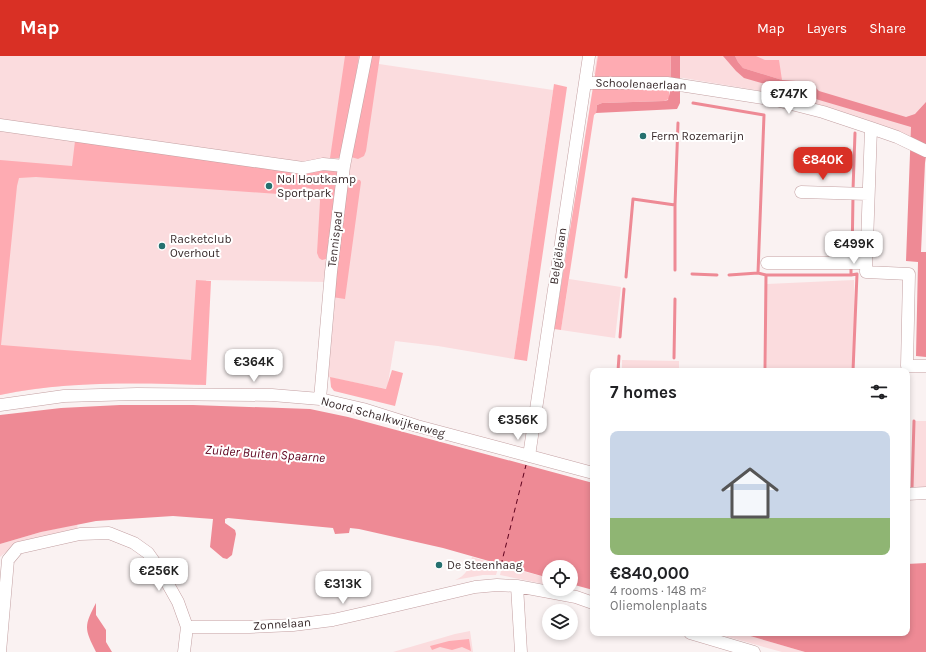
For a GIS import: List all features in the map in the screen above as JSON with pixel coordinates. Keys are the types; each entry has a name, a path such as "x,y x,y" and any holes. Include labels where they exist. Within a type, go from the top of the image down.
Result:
{"street":[{"name":"Tennispad","path":"320,399 331,272 344,166 366,56"},
{"name":"Belgiëlaan","path":"529,456 589,56"},
{"name":"Schoolenaerlaan","path":"585,83 667,83 776,100 823,112 871,128 926,151"},
{"path":"0,125 303,168 323,164 344,166"},
{"path":"856,263 865,194 871,128"},
{"path":"801,192 865,194"},
{"path":"767,263 856,263 866,272 909,274 907,366 926,366"},
{"name":"Noord Schalkwijkerweg","path":"0,405 64,396 137,394 272,395 320,399 363,409 417,426 590,472"},
{"path":"910,494 926,493"},
{"path":"0,652 8,560 18,548 80,534 109,533 123,537 148,553 160,570 178,602 187,627 184,652"},
{"name":"Zonnelaan","path":"187,627 249,627 333,620 475,587 497,584 517,586 576,597 590,602"},
{"path":"517,586 521,652"},
{"path":"700,636 754,652"}],"shaded area":[{"name":"Nol Houtkamp Sportpark","path":"0,56 368,56 379,64 553,90 514,359 438,346 395,341 387,389 318,375 327,282 206,280 199,385 124,383 75,385 25,390 0,395"},
{"path":"345,56 359,56 343,154 340,158 330,158"},
{"path":"368,56 380,56 366,151 364,156 358,159 351,157"},
{"path":"597,56 926,56 926,142 854,116 767,92 683,78 627,74 594,74"},
{"path":"598,56 671,56 669,99 664,101 602,103 597,105 596,113 594,115 561,330 554,329"},
{"path":"735,56 756,56 765,60 779,60 782,80 743,68"},
{"path":"554,84 567,87 527,361 514,359"},
{"path":"75,141 311,173 318,170 335,169 339,173 326,259 322,260 319,258 317,253 320,201 318,191 305,187 306,196 36,177 19,178 1,345 191,360 196,280 211,281 206,385 77,385 26,390 0,395 0,160 72,166"},
{"path":"347,180 360,180 361,182 345,299 332,297"},
{"path":"569,279 621,287 615,338 561,330"},
{"path":"854,280 855,359 854,368 767,368 767,284"},
{"path":"622,360 679,361 679,368 622,368"},
{"path":"392,370 403,373 395,406 334,391 331,387 330,377 386,389"},
{"path":"914,421 926,421 926,491 913,492"},
{"path":"77,524 79,533 26,543 16,547 0,557 0,544 41,532"},
{"path":"472,557 499,565 496,575 483,575 455,580 462,576 466,571 470,565"},
{"path":"502,566 542,576 542,584 500,575"},
{"path":"470,631 473,652 393,652 455,634"},
{"path":"725,636 750,636 805,652 782,652"},
{"path":"469,639 471,651 462,647 452,650 440,647 432,650 430,646 449,641"}],"water":[{"path":"671,56 680,56 680,103 677,109 596,113 597,105 602,103 668,100 670,92"},
{"path":"723,56 735,56 743,68 782,80 810,82 819,91 906,117 915,114 926,102 926,156 921,252 926,252 926,357 916,356 918,262 906,261 911,127 744,78"},
{"name":"Zuider Buiten Spaarne","path":"120,405 193,405 310,409 348,417 590,482 590,589 578,586 578,560 542,560 542,576 443,548 359,529 350,528 349,533 335,534 333,528 228,518 225,519 225,523 235,530 236,534 232,555 227,559 223,558 210,547 213,519 173,516 96,521 41,532 0,544 0,415 61,408"},
{"path":"926,563 926,652 805,652 750,636 910,636 910,564"},
{"path":"96,603 96,615 106,630 106,642 112,652 96,652 89,637 87,627 89,617"}],"waterway":[{"path":"693,103 764,115 758,273 766,275 765,368"},
{"path":"626,277 633,199 675,205 678,123"},
{"path":"853,190 855,133"},
{"path":"852,260 853,196"},
{"path":"675,205 675,270"},
{"path":"766,275 851,275 851,265"},
{"path":"729,275 758,273"},
{"path":"692,274 717,275"},
{"path":"851,275 857,274 853,368"},
{"path":"620,337 624,289"},
{"path":"674,358 675,299"},
{"path":"618,368 619,356"},
{"path":"912,489 914,421"}],"ferry route":[{"path":"501,565 526,465"}],"place":[{"name":"Ferm Rozemarijn","path":"643,136"},
{"name":"Nol Houtkamp Sportpark","path":"269,186"},
{"name":"Racketclub Overhout","path":"162,246"},
{"name":"De Steenhaag","path":"439,565"}]}
